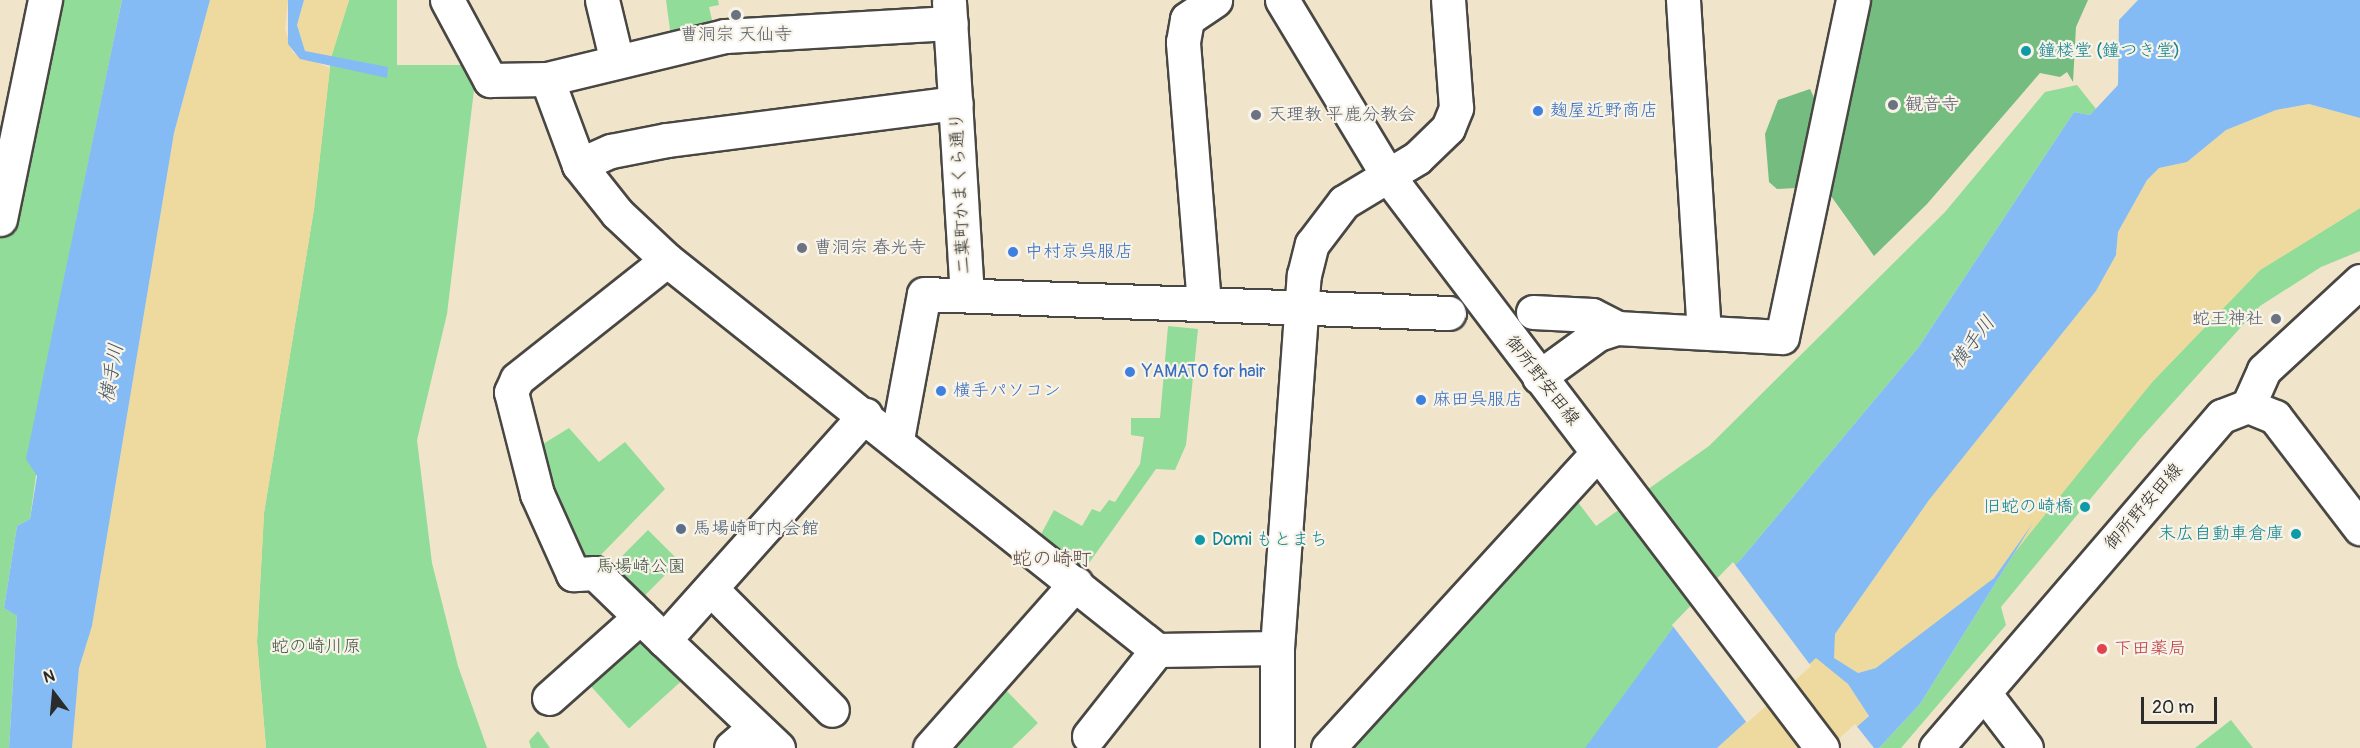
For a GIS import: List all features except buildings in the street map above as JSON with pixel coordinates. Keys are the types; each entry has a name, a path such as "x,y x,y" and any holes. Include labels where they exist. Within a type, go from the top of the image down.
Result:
{"street":[{"path":"0,219 45,0"},
{"path":"447,0 490,80 547,79 616,58 725,36 950,11"},
{"path":"602,0 616,58"},
{"name":"御所野安田線","path":"1282,0 1388,176 1822,748"},
{"path":"1277,748 1277,648 1299,308 1312,244 1328,220 1344,202 1388,176 1433,145 1456,108 1448,0"},
{"path":"1683,0 1704,331"},
{"path":"1539,377 1598,334 1617,328 1782,337 1853,0"},
{"path":"1203,2 1187,20 1183,42 1204,304"},
{"name":"二葉町かまくら通り","path":"950,11 967,293 1449,313"},
{"path":"547,79 579,165 617,213 667,260 865,414 1157,650 1277,648"},
{"path":"579,165 611,151 667,140 956,103"},
{"path":"667,260 517,379 512,392 537,494 573,574 595,573 766,737 731,748"},
{"path":"2360,280 2264,370 2248,406 2275,417 2360,528"},
{"path":"897,440 924,294 967,293"},
{"path":"1533,312 1592,315 1617,328"},
{"name":"御所野安田線","path":"1936,748 2222,416 2248,406"},
{"path":"664,640 713,591 865,414"},
{"path":"1328,748 1597,453"},
{"path":"930,748 1076,583"},
{"path":"713,591 832,710"},
{"path":"549,698 640,617"},
{"path":"1089,736 1157,650"},
{"path":"1984,693 2026,748"}],"green space":[{"path":"45,0 122,0 60,299 30,519 17,526 4,608 17,616 9,748 0,748 0,219"},
{"name":"蛇の崎川原","path":"349,0 397,0 397,65 477,65 447,314 417,440 432,563 458,666 487,748 266,748 257,642 264,513 314,209 331,57"},
{"path":"666,0 718,0 719,5 709,7 714,29 671,37"},
{"path":"1872,0 2088,0 2076,27 2073,82 2067,72 2060,77 2040,73 1927,204 1874,256 1831,196"},
{"path":"2077,85 2096,109 2090,115 2074,112 1918,348 1742,558 1674,626 1586,748 1344,748 1571,493 1596,526 1709,446 1945,212 2045,92"},
{"path":"1810,89 1818,106 1803,175 1796,188 1777,189 1769,182 1765,134 1778,100"},
{"path":"2360,208 2360,251 2321,267 2260,306 2140,439 2001,607 2006,625 1901,748 1879,748 1920,704 2033,523 2153,381 2260,270"},
{"path":"1168,326 1198,329 1186,445 1175,470 1156,469 1084,570 1039,538 1054,510 1082,526 1092,509 1100,512 1109,500 1115,502 1140,464 1144,437 1131,435 1131,418 1160,418"},
{"path":"569,428 599,462 625,442 665,489 593,563 578,563 535,449"},
{"name":"馬場崎公園","path":"648,530 679,561 636,604 605,573"},
{"path":"643,635 683,680 629,728 589,684"},
{"path":"1000,684 1038,723 1012,748 943,748"},
{"path":"2231,720 2253,748 2195,748"},
{"path":"538,731 550,748 531,748 529,741"}],"sand":[{"path":"210,0 288,0 285,29 293,53 330,68 314,209 264,513 257,642 266,748 72,748 79,668 92,626 174,133"},
{"path":"304,0 349,0 331,58 305,51 297,25"},
{"path":"2309,104 2360,118 2360,208 2260,270 2153,381 1994,578 1948,617 1876,668 1858,673 1833,658 1835,634 1929,500 2096,291 2116,255 2118,232 2147,180 2159,168 2187,162 2226,130 2276,110"},
{"path":"1816,657 1848,684 1869,716 1833,748 1717,748"}],"water":[{"name":"横手川","path":"122,0 210,0 174,133 92,626 79,668 72,748 9,748 17,616 4,608 17,526 30,519 37,476 26,459"},
{"path":"288,0 304,0 297,25 305,51 388,67 387,78 300,59 288,44"},
{"name":"横手川","path":"2138,0 2360,0 2360,118 2309,104 2276,110 2226,130 2187,162 2159,168 2147,180 2118,232 2116,255 2096,291 1929,500 1835,634 1834,658 1858,673 1876,668 1994,578 2033,523 1920,704 1879,748 1833,748 1869,716 1848,684 1816,658 1717,748 1585,748 1674,626 1742,558 1918,348 2074,112 2090,115 2118,85 2119,20"}],"pier":[{"path":"1733,562 1811,666 1747,723 1672,625"},
{"path":"1855,724 1874,748 1830,748 1831,746"}],"place":[{"name":"曹洞宗 天仙寺","path":"736,15"},
{"name":"鐘楼堂 (鐘つき堂)","path":"2026,51"},
{"name":"観音寺","path":"1893,105"},
{"name":"麹屋近野商店","path":"1538,111"},
{"name":"天理教 平鹿分教会","path":"1256,115"},
{"name":"曹洞宗 春光寺","path":"802,248"},
{"name":"中村京呉服店","path":"1013,252"},
{"name":"蛇王神社","path":"2276,319"},
{"name":"YAMATO for hair","path":"1130,372"},
{"name":"横手パソコン","path":"941,391"},
{"name":"麻田呉服店","path":"1421,400"},
{"name":"旧蛇の崎橋","path":"2085,507"},
{"name":"馬場崎町内会館","path":"681,529"},
{"name":"末広自動車倉庫","path":"2296,534"},
{"name":"Domi もとまち","path":"1200,540"},
{"name":"下田薬局","path":"2102,649"}],"district":[{"name":"蛇の崎町","path":"1052,558"}]}
